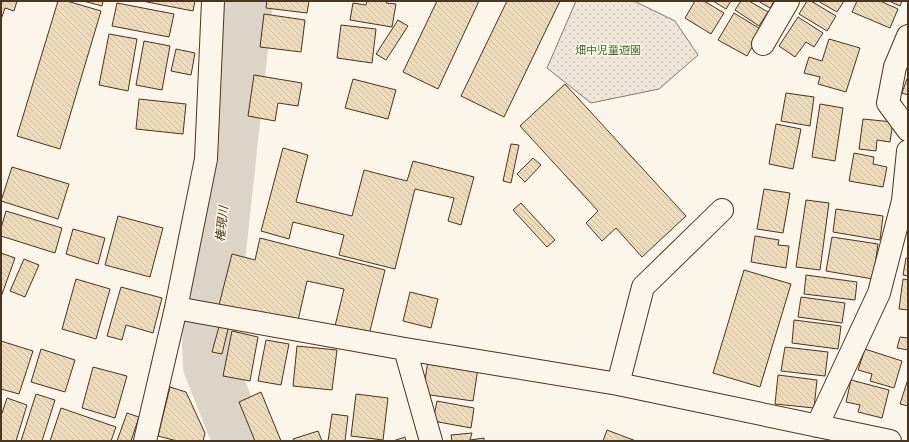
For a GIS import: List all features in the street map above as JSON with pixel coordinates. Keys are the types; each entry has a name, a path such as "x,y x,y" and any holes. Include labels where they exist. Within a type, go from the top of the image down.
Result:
{"street":[{"path":"145,441 176,308 206,159 213,1"},
{"path":"762,44 788,1"},
{"path":"908,36 895,67 888,103 908,130"},
{"path":"817,426 879,293 903,201 908,151"},
{"path":"618,384 643,287 722,210"},
{"path":"176,308 405,350 618,384 883,440"},
{"path":"405,350 431,441"}],"green space":[{"name":"畑中児童遊園","path":"576,1 634,1 675,21 698,55 659,89 591,103 547,68"}],"building":[{"path":"1,1 17,1 14,11 5,8 1,17"},
{"path":"58,1 67,1 101,11 60,149 17,136"},
{"path":"83,1 103,1 102,6"},
{"path":"142,1 195,1 193,11"},
{"path":"267,1 309,1 307,13 266,8"},
{"path":"367,1 387,1 386,3 396,4 392,27 350,20 353,3 366,5"},
{"path":"437,1 479,1 438,89 403,72"},
{"path":"507,1 560,1 504,117 461,96"},
{"path":"695,1 704,1 724,13 711,34 685,18"},
{"path":"713,1 731,1 726,9"},
{"path":"741,1 749,1 768,12 759,26 735,10"},
{"path":"758,1 774,1 770,8"},
{"path":"807,1 811,1 836,16 827,31 799,14"},
{"path":"818,1 844,1 837,12"},
{"path":"857,1 880,1 898,9 890,28 852,12"},
{"path":"889,1 902,1 900,6"},
{"path":"117,3 174,14 169,37 112,26"},
{"path":"734,13 762,30 747,56 718,40"},
{"path":"264,14 305,20 301,52 260,47"},
{"path":"798,17 823,33 814,47 806,42 795,57 779,46"},
{"path":"398,20 408,26 386,60 376,54"},
{"path":"341,25 376,29 372,63 337,58"},
{"path":"109,34 137,39 128,91 99,85"},
{"path":"829,39 860,48 846,92 818,84 820,77 804,73 809,57 822,61"},
{"path":"144,41 170,46 162,90 136,85"},
{"path":"176,49 195,53 191,75 171,71"},
{"path":"254,75 302,83 298,106 278,103 275,121 248,116"},
{"path":"908,76 908,95 902,93"},
{"path":"353,79 396,90 388,119 345,108"},
{"path":"565,84 686,216 642,257 616,228 602,241 586,223 598,211 520,126"},
{"path":"786,93 814,97 810,126 781,121"},
{"path":"139,99 186,104 183,134 136,129"},
{"path":"820,104 843,108 835,161 812,157"},
{"path":"863,119 893,122 890,142 877,140 876,151 859,149"},
{"path":"776,124 801,129 793,169 769,164"},
{"path":"511,144 519,145 511,183 503,181"},
{"path":"283,148 308,155 296,202 352,216 364,170 407,181 413,161 474,177 461,225 448,221 454,198 415,189 395,269 339,255 344,235 293,222 289,239 261,231"},
{"path":"854,153 874,157 873,164 887,167 883,187 849,181"},
{"path":"533,158 541,165 525,182 517,174"},
{"path":"12,167 69,184 58,219 1,201"},
{"path":"764,189 790,193 783,233 757,229"},
{"path":"806,200 829,203 820,270 796,267"},
{"path":"521,203 555,240 547,247 513,210"},
{"path":"836,209 883,216 880,240 833,232"},
{"path":"6,211 62,228 55,253 1,236 1,228"},
{"path":"118,216 163,228 150,277 105,265"},
{"path":"73,229 105,238 98,264 66,254"},
{"path":"755,236 779,240 778,245 789,246 786,268 751,262"},
{"path":"832,237 878,244 873,279 826,271"},
{"path":"260,238 385,270 369,335 335,326 344,289 307,281 297,325 219,305 232,254 255,260"},
{"path":"1,253 15,258 1,297"},
{"path":"906,258 908,258 908,276 903,275"},
{"path":"24,259 39,265 25,297 10,291"},
{"path":"744,270 791,284 760,387 713,373"},
{"path":"806,275 857,282 855,300 804,294"},
{"path":"76,279 110,289 96,339 62,329"},
{"path":"903,279 908,280 908,310 899,309"},
{"path":"121,287 162,298 153,333 126,325 122,340 107,336"},
{"path":"410,292 438,299 431,328 403,321"},
{"path":"801,297 845,303 842,323 798,317"},
{"path":"794,320 841,326 838,349 792,343"},
{"path":"220,323 229,325 222,354 212,352"},
{"path":"232,331 258,337 250,381 223,376"},
{"path":"900,337 908,338 908,350 897,348"},
{"path":"266,340 289,344 281,385 258,381"},
{"path":"1,341 33,351 19,394 1,389"},
{"path":"297,346 337,350 332,390 293,386"},
{"path":"785,347 828,352 825,376 781,371"},
{"path":"41,349 75,360 65,392 31,382"},
{"path":"865,349 902,361 894,388 870,381 872,374 858,370"},
{"path":"428,360 478,368 473,401 423,394"},
{"path":"93,367 127,376 115,418 82,408"},
{"path":"778,375 817,380 814,408 775,404"},
{"path":"908,379 908,406 900,404"},
{"path":"851,380 889,390 882,418 858,412 860,405 846,402"},
{"path":"170,387 186,392 205,433 203,441 177,441 158,436"},
{"path":"261,392 281,441 255,441 239,402"},
{"path":"36,394 55,400 42,441 21,441"},
{"path":"356,394 388,398 383,440 351,436"},
{"path":"7,398 27,405 16,441 1,441 1,416"},
{"path":"437,401 474,408 471,428 433,421"},
{"path":"61,408 116,427 111,441 50,441"},
{"path":"127,413 139,417 131,441 117,441"},
{"path":"332,414 348,416 345,441 328,441"},
{"path":"607,430 636,441 603,441"},
{"path":"318,431 322,441 294,441 293,439"},
{"path":"472,433 470,440 484,438 484,441 452,441 451,435"},
{"path":"405,437 406,441 393,441"}],"waterway":[{"name":"権現川","path":"240,441 210,366 209,344 246,1"}]}
